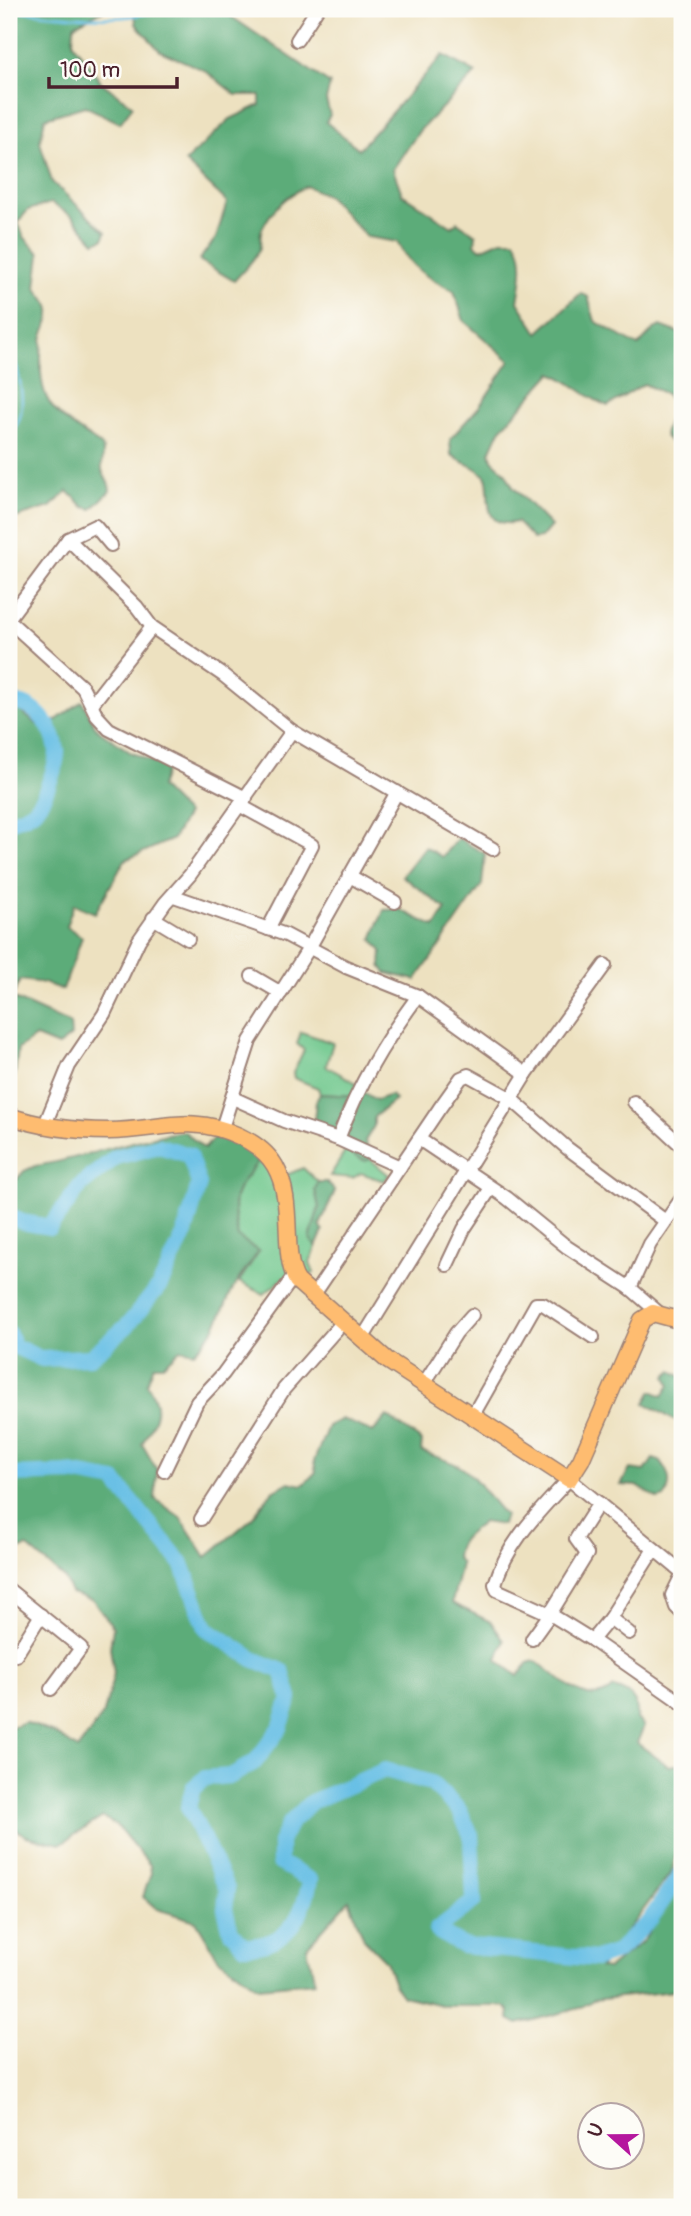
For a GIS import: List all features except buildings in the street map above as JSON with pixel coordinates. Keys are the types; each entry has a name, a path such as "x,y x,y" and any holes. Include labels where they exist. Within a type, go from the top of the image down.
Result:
{"main road":[{"path":"9,1116 44,1127 122,1131 189,1122 222,1128 253,1142 274,1164 288,1207 294,1276 342,1323 387,1360 425,1382 569,1479 584,1453 636,1330 647,1315 659,1313 682,1321"}],"street":[{"path":"297,40 317,9"},
{"path":"111,545 90,526 68,539 9,620 83,688 97,716 109,729 244,802 312,845 268,929"},
{"path":"68,539 137,607 152,627 223,675 292,731 493,849"},
{"path":"92,704 152,627"},
{"path":"44,1127 69,1066 104,1014 139,940 153,918 174,896 244,802 292,731"},
{"path":"222,1128 250,1041 309,948 397,792"},
{"path":"350,876 396,902"},
{"path":"174,896 268,929 370,978 418,996 526,1074"},
{"path":"153,918 188,939"},
{"path":"362,1339 510,1098 605,965"},
{"path":"253,976 281,993"},
{"path":"338,1139 358,1087 376,1053 418,996"},
{"path":"313,1296 464,1076 476,1077 510,1098 567,1148 664,1220"},
{"path":"233,1098 284,1121 338,1139 400,1167"},
{"path":"634,1102 682,1146"},
{"path":"419,1139 491,1188 567,1247 630,1288 659,1313"},
{"path":"447,1265 464,1229 491,1188"},
{"path":"630,1288 664,1220 682,1198"},
{"path":"164,1471 197,1402 223,1374 294,1276"},
{"path":"473,1415 536,1304 543,1304 593,1338"},
{"path":"425,1382 456,1333 472,1315"},
{"path":"201,1519 284,1389 342,1323"},
{"path":"682,1613 676,1607 672,1595 682,1574 569,1479 525,1527 510,1550 495,1584 497,1590 550,1614 592,1640 682,1703"},
{"path":"532,1639 587,1554 576,1539 599,1503"},
{"path":"592,1640 610,1618 654,1549"},
{"path":"9,1590 81,1648 51,1689"},
{"path":"16,1655 41,1615"},
{"path":"610,1618 629,1633"}],"green space":[{"path":"9,9 106,9 74,25 73,43 101,82 133,106 120,123 85,106 45,118 40,142 52,182 106,232 103,239 95,242 72,216 51,203 28,210 18,222 24,237 40,254 36,287 50,310 42,341 41,363 45,394 59,415 102,446 102,470 110,491 92,509 84,507 68,491 50,507 9,520"},
{"path":"106,9 228,9 226,13 330,84 326,100 330,115 326,122 359,149 443,55 476,73 420,130 393,169 402,194 452,227 457,222 476,235 475,244 481,249 501,240 515,240 522,262 518,302 538,333 581,293 588,297 595,321 638,346 654,329 661,326 682,334 682,367 677,380 682,387 682,444 671,443 664,435 672,410 671,401 666,394 644,384 608,406 552,373 500,430 490,452 492,460 505,472 513,487 551,526 541,538 533,539 517,522 504,523 496,520 489,506 485,476 451,454 450,439 479,407 510,361 464,321 454,291 421,272 397,242 367,237 328,196 306,186 275,209 261,231 259,250 234,281 199,260 216,238 227,202 185,162 230,119 260,105 260,95 236,95 204,70 160,51 136,24 135,11"},
{"path":"82,701 96,728 130,752 167,768 160,787 187,814 173,839 125,860 95,913 74,904 66,926 82,937 63,990 44,983 20,980 12,998 70,1024 71,1036 58,1046 36,1037 18,1049 15,1075 9,1086 9,713 19,710 38,725 55,721"},
{"path":"458,838 485,854 482,885 416,980 386,973 381,966 382,951 372,939 384,910 399,909 435,927 446,909 402,876 425,847 442,857"},
{"path":"301,1032 333,1043 326,1066 353,1081 363,1092 358,1096 320,1094 318,1088 294,1078 293,1073 304,1050 297,1044"},
{"path":"363,1092 376,1100 391,1095 395,1100 374,1117 374,1126 365,1141 370,1159 366,1161 355,1157 348,1147 347,1139 314,1121 316,1101 320,1094 358,1096"},
{"path":"184,1131 204,1149 216,1135 237,1141 260,1159 239,1187 234,1202 238,1237 259,1251 235,1285 207,1338 194,1352 180,1349 163,1365 154,1365 147,1384 155,1401 156,1414 142,1444 157,1470 155,1499 180,1517 206,1557 250,1520 273,1491 289,1482 303,1485 316,1472 314,1461 328,1426 342,1419 373,1432 387,1416 422,1441 421,1451 455,1464 472,1476 505,1515 502,1525 483,1522 459,1545 456,1557 461,1564 452,1603 491,1622 504,1641 497,1660 518,1676 528,1663 535,1661 583,1693 593,1696 613,1688 629,1695 635,1702 637,1719 644,1726 637,1743 668,1766 682,1764 682,1828 672,1871 600,1968 608,1969 644,1940 682,1879 682,1990 593,2000 580,2008 518,2024 509,2019 510,2011 504,2006 446,2006 403,1996 394,1984 386,1961 364,1939 349,1900 307,1947 315,1982 258,1987 218,1958 196,1921 157,1909 143,1897 151,1873 150,1865 118,1827 103,1817 60,1844 26,1836 9,1824 9,1728 25,1722 54,1733 78,1749 104,1713 114,1673 110,1648 113,1627 93,1600 71,1593 64,1578 28,1547 9,1552 9,1188 24,1171 35,1166"},
{"path":"348,1147 363,1160 370,1159 389,1175 384,1181 361,1173 353,1178 330,1176"},
{"path":"260,1159 277,1179 303,1168 318,1182 315,1190 319,1207 310,1239 316,1247 310,1263 314,1273 307,1277 289,1274 264,1294 239,1282 259,1251 238,1237 234,1211 239,1187"},
{"path":"318,1182 327,1182 335,1191 320,1225 323,1231 316,1247 310,1239 319,1207 315,1190"},
{"path":"672,1371 682,1377 682,1425 645,1403 652,1391 663,1396 670,1385 666,1376"},
{"path":"653,1459 660,1461 668,1474 669,1487 665,1497 658,1499 637,1486 621,1485 630,1469 645,1471"}],"waterway":[{"path":"9,10 106,18 144,14 160,9"},
{"path":"9,342 19,377 22,403 16,425 9,433"},
{"path":"9,703 27,706 41,717 52,733 57,751 49,783 37,807 9,822"},
{"path":"9,1215 22,1222 50,1227 81,1185 116,1157 159,1146 189,1155 199,1184 185,1233 160,1285 127,1326 90,1357 42,1359 14,1346 9,1334"},
{"path":"9,1475 71,1473 115,1481 182,1564 206,1628 253,1659 282,1671 290,1698 280,1728 255,1762 231,1776 205,1778 193,1788 188,1807 227,1889 225,1909 231,1932 245,1946 260,1945 283,1935 298,1917 303,1906 310,1880 280,1863 280,1842 289,1824 311,1802 385,1770 431,1783 459,1810 471,1835 474,1901 436,1930 463,1946 596,1959 617,1952 649,1921 682,1872"}]}
